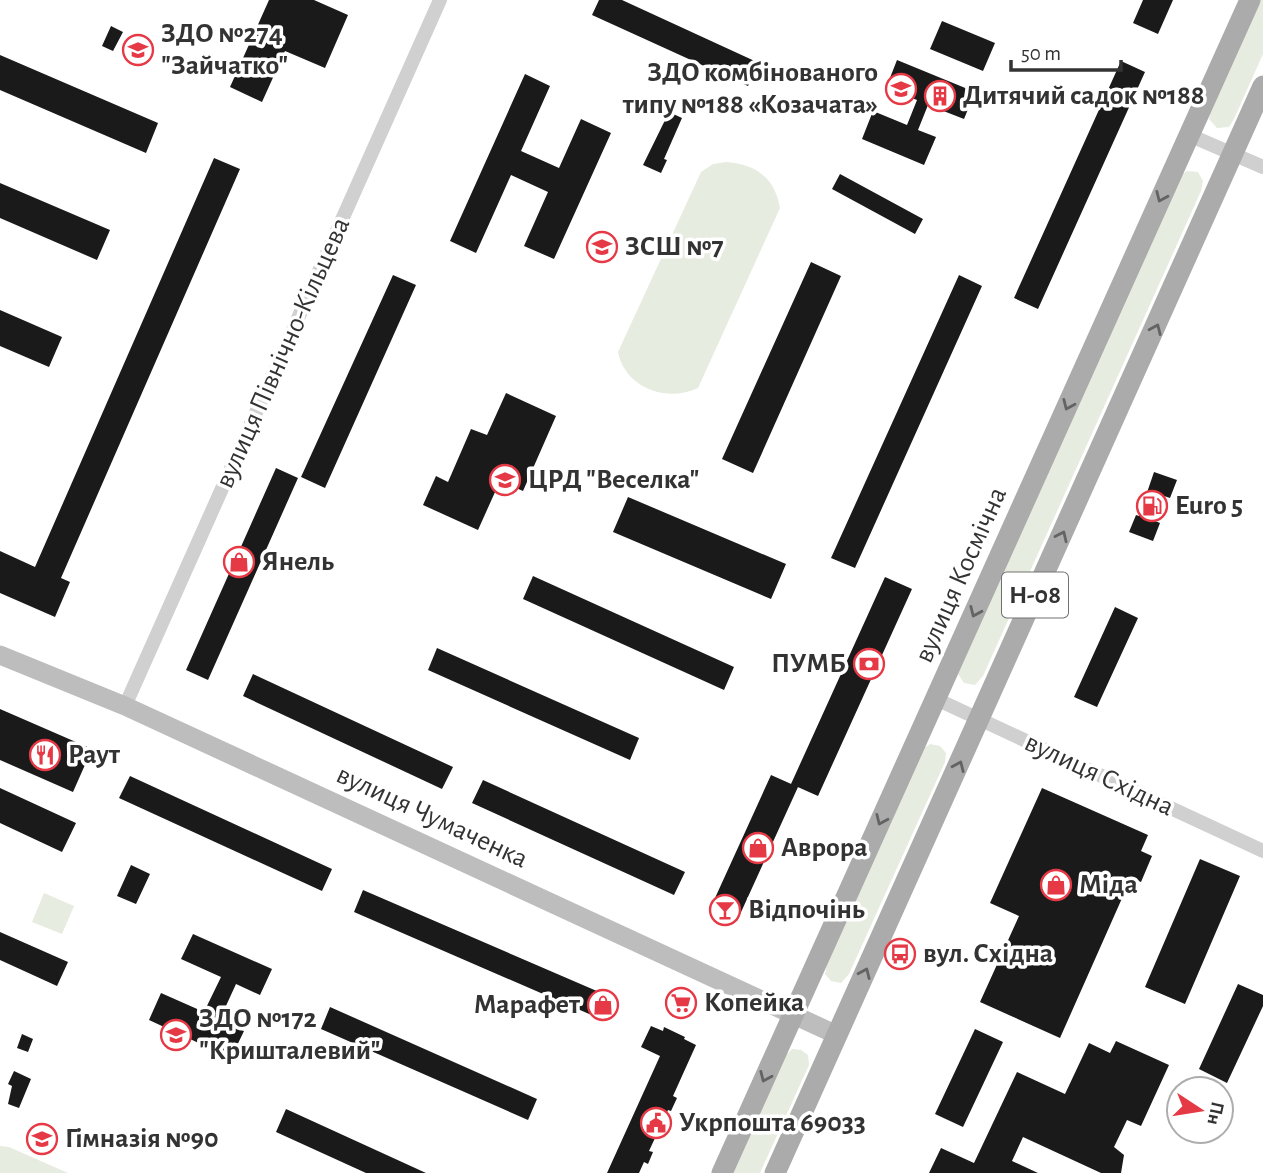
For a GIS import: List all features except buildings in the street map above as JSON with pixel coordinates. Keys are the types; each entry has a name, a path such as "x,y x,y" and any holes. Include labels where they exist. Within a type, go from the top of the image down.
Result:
{"main road":[{"name":"вулиця Космічна","path":"722,1173 1250,0"},
{"name":"Н-08","path":"775,1173 1263,86"}],"street":[{"name":"вулиця Північно-Кільцева","path":"125,706 440,0"},
{"path":"1189,135 1263,167"},
{"name":"вулиця Чумаченка","path":"0,655 125,706 837,1035"},
{"name":"вулиця Східна","path":"936,699 1263,850"}],"shaded area":[{"path":"1259,0 1263,0 1263,54 1234,119 1229,127 1217,128 1209,119 1211,108"},
{"path":"726,162 746,166 762,174 774,188 780,208 698,388 673,394 661,393 638,383 629,375 618,352 701,172 713,164"},
{"path":"1187,171 1198,172 1203,181 1201,191 983,676 975,685 964,683 958,674 1179,177"},
{"path":"930,744 940,746 946,753 945,762 849,974 841,983 831,981 825,974 827,964 921,750"},
{"path":"44,893 74,906 62,934 32,922"},
{"path":"792,1049 801,1050 808,1055 809,1065 760,1173 733,1173 786,1055"},
{"path":"0,1146 9,1147 68,1173 0,1173"}],"place":[{"name":"ЗДО №274 \"Зайчатко\"","path":"138,50"},
{"name":"ЗДО комбінованого типу №188 «Козачата»","path":"901,89"},
{"name":"Дитячий садок №188","path":"940,96"},
{"name":"ЗСШ №7","path":"602,247"},
{"name":"ЦРД \"Веселка\"","path":"505,480"},
{"name":"Euro 5","path":"1152,506"},
{"name":"Янель","path":"239,562"},
{"name":"ПУМБ","path":"869,664"},
{"name":"Раут","path":"45,755"},
{"name":"Аврора","path":"758,848"},
{"name":"Міда","path":"1056,885"},
{"name":"Відпочінь","path":"725,910"},
{"name":"вул. Східна","path":"900,954"},
{"name":"Копейка","path":"681,1003"},
{"name":"Марафет","path":"603,1005"},
{"name":"ЗДО №172 \"Кришталевий\"","path":"176,1035"},
{"name":"Укрпошта 69033","path":"656,1123"},
{"name":"Гімназія №90","path":"42,1139"}]}
